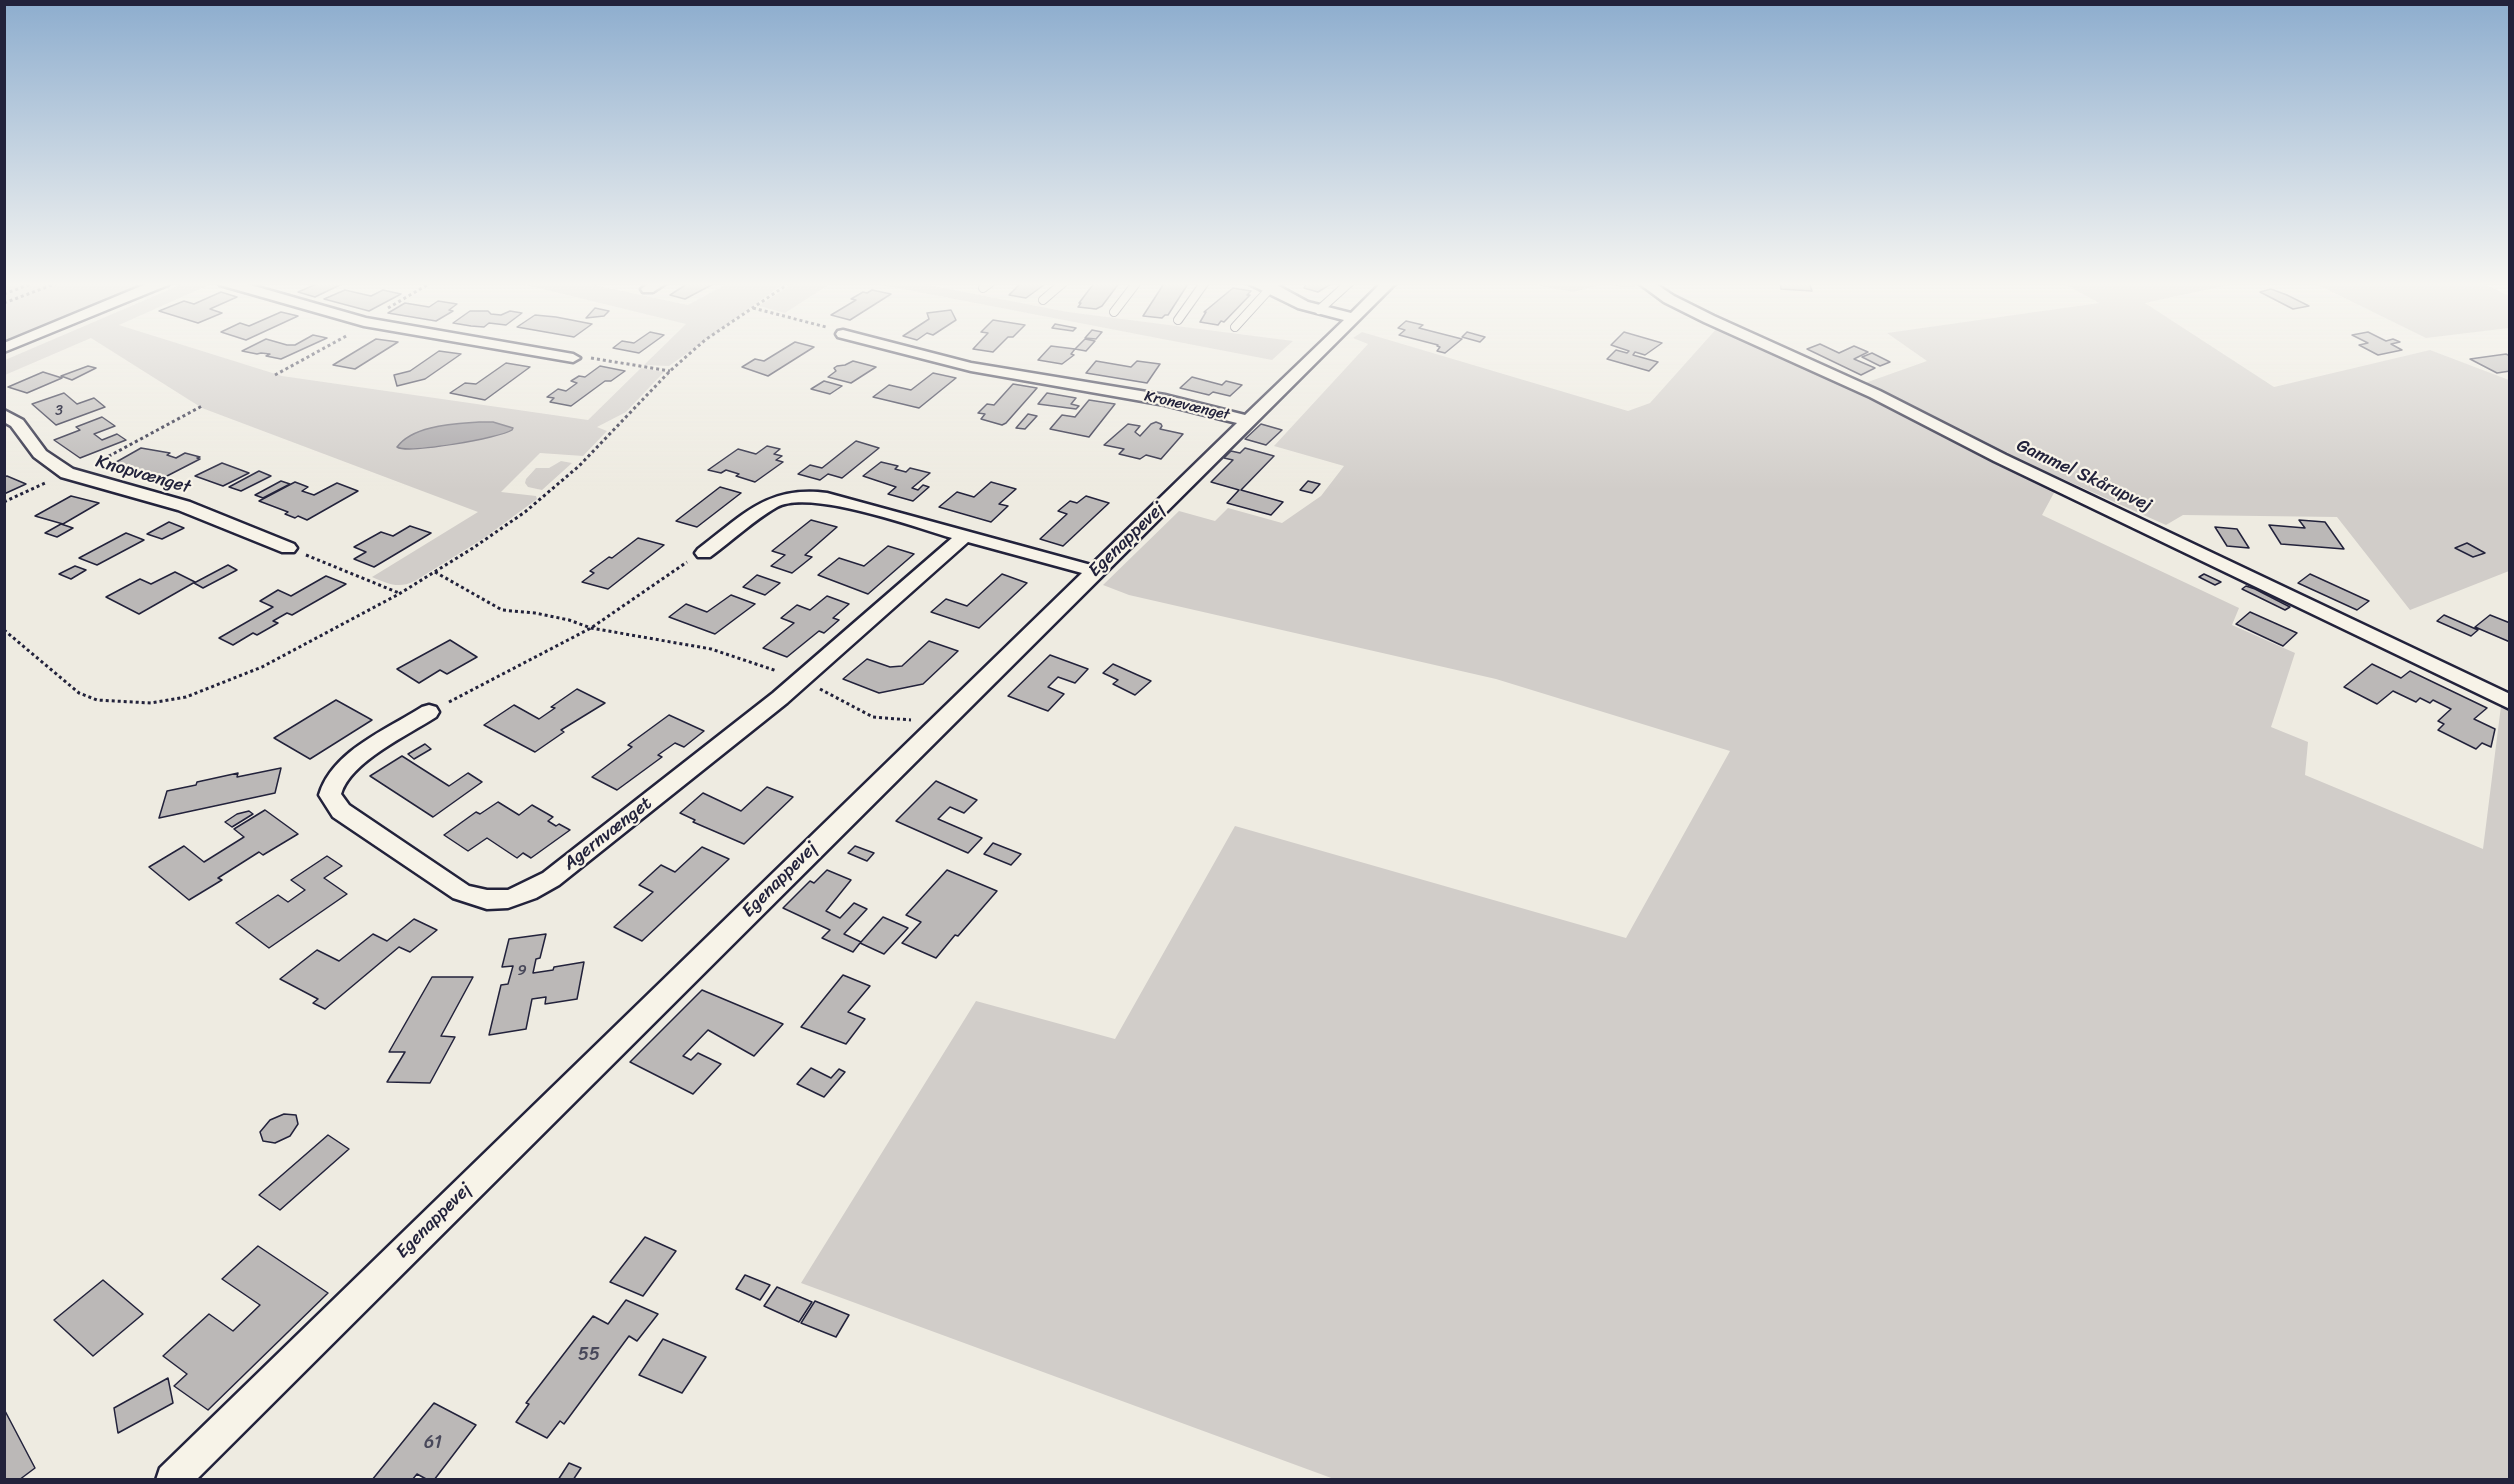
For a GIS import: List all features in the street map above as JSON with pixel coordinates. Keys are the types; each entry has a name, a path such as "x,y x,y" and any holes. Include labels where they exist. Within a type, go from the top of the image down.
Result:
{"street":[{"path":"534,351 573,358"},
{"name":"Kronevænget","path":"910,351 971,367 1165,400 1250,421"},
{"name":"Egenappevej","path":"172,1479 1094,571 1320,351"},
{"name":"Gammel Skårupvej","path":"1780,351 1875,394 2000,458 2510,702"},
{"name":"Knopvænget","path":"4,415 17,423 40,454 70,474 184,506 288,548"},
{"path":"704,553 771,503 784,498 806,495 827,498 1094,571"},
{"name":"Agernvænget","path":"429,712 356,759 334,781 330,795 341,811 461,892 482,901 516,899 551,879 800,680 966,536"}],"path":[{"path":"275,375 316,351"},
{"path":"4,630 79,693 97,700 151,703 186,698 262,667 399,594 473,549 525,512 579,466 670,371 692,351"},
{"path":"573,358 587,357 670,371"},
{"path":"4,502 70,474 202,406"},
{"path":"288,548 399,594"},
{"path":"429,712 591,628 652,585 704,553"},
{"path":"435,572 502,610 535,613 570,620 591,628 711,649 800,680 873,717 941,722"}],"shaded area":[{"path":"25,351 60,351 5,375 5,360"},
{"path":"112,351 203,351 282,376 588,420 641,368 664,372 626,412 597,427 607,431 583,456 540,453 501,492 536,496 537,499 484,538 415,581 404,585 394,585 372,577 478,512 202,408"},
{"path":"658,351 690,351 669,366 644,365"},
{"path":"1226,351 1282,351 1272,360"},
{"path":"1361,351 1427,351 1628,411 1650,403 1696,351 1771,351 1851,388 1963,447 2055,491 2042,515 2239,608 2232,625 2295,653 2271,727 2308,742 2305,775 2483,849 2501,706 2509,710 2509,1479 1334,1479 801,1283 976,1001 1115,1039 1235,826 1626,938 1730,751 1496,679 1129,595 1103,585 1179,511 1215,521 1228,508 1282,523 1321,496 1344,466 1274,446"},
{"path":"1913,351 2219,351 2274,387 2425,351 2433,351 2509,380 2509,571 2410,610 2337,517 2183,515 2166,525 1982,443 1865,383 1927,361"},
{"path":"493,422 513,428 491,437 454,444 405,449 397,447 413,434 423,430"},
{"path":"561,461 572,463 542,490 528,487 525,483 536,468 549,468"}],"building":[{"path":"243,351 298,351 281,359 266,356 270,354"},
{"path":"356,351 383,351 355,369 333,365"},
{"path":"439,351 461,354 425,379 397,386 394,375 410,371"},
{"path":"780,351 807,351 768,376 742,367 755,359 764,361"},
{"path":"1046,351 1073,351 1071,354 1074,355 1062,364 1038,360"},
{"path":"1615,351 1629,351 1650,351 1645,355 1635,352 1633,355 1658,362 1649,371 1607,359"},
{"path":"1812,351 1868,352 1854,359 1875,368 1861,375"},
{"path":"2371,351 2396,351 2378,355"},
{"path":"1872,353 1890,362 1880,366 1862,357"},
{"path":"2506,354 2510,356 2510,371 2497,373 2470,359"},
{"path":"853,361 876,367 851,383 828,377 836,371 834,368 837,366"},
{"path":"1096,361 1131,367 1137,361 1160,364 1147,383 1086,373"},
{"path":"506,363 530,367 485,400 450,393 465,383 476,384"},
{"path":"88,366 96,368 72,380 61,376"},
{"path":"600,366 625,371 611,381 605,381 571,406 550,402 554,398 547,397 558,389 566,391 577,383 571,381 579,376 585,377"},
{"path":"43,372 62,378 27,393 8,387"},
{"path":"933,373 956,378 919,408 873,397 889,385 911,390"},
{"path":"1192,377 1222,385 1226,381 1242,385 1230,396 1213,392 1209,395 1180,388"},
{"path":"824,381 842,386 830,394 811,389"},
{"path":"1013,384 1037,388 1006,423 1002,425 981,419 985,414 978,413 987,404 994,405"},
{"path":"64,393 77,404 94,398 105,407 56,425 32,404"},
{"path":"1047,393 1076,398 1071,404 1079,406 1076,409 1038,404"},
{"path":"1089,400 1115,404 1089,437 1050,429 1062,415 1075,417"},
{"path":"1028,414 1037,416 1025,429 1016,428"},
{"path":"102,417 115,426 94,434 102,440 117,434 126,440 80,458 54,440 80,430 76,427"},
{"path":"1156,422 1161,424 1160,429 1183,434 1161,459 1146,455 1140,459 1119,454 1124,449 1104,445 1128,424 1140,426 1135,432 1140,436"},
{"path":"1261,424 1282,430 1266,445 1245,439"},
{"path":"856,441 879,448 842,478 828,474 820,480 798,474 810,465 822,468"},
{"path":"767,446 780,449 774,454 782,456 776,460 783,462 755,482 726,470 721,473 708,470 738,449 756,454"},
{"path":"141,448 170,453 167,455 176,458 185,453 200,457 197,458 200,459 165,477 133,472 111,465"},
{"path":"1245,448 1274,456 1241,490 1283,502 1271,515 1227,503 1239,490 1211,482 1233,460 1224,458 1231,451 1240,453"},
{"path":"881,462 898,466 895,469 906,472 910,468 930,473 912,488 918,490 923,485 929,487 913,501 888,494 896,487 863,476"},
{"path":"222,463 249,473 223,486 195,476"},
{"path":"259,471 271,476 241,491 229,487"},
{"path":"7,476 26,484 4,494 4,477"},
{"path":"281,481 290,484 263,498 255,495"},
{"path":"1308,481 1320,484 1312,493 1300,490"},
{"path":"295,482 308,487 302,491 314,495 337,483 358,491 307,520 298,516 295,518 285,514 288,512 259,501"},
{"path":"991,482 1016,489 999,504 1008,506 991,522 939,507 957,492 974,497"},
{"path":"720,487 741,493 697,527 676,521"},
{"path":"71,496 99,503 63,524 35,516"},
{"path":"1086,496 1109,503 1063,546 1040,539 1067,514 1058,511 1070,501 1077,503"},
{"path":"811,520 837,527 805,555 812,557 792,573 771,566 785,555 772,551"},
{"path":"2299,520 2325,522 2344,549 2281,544 2269,525 2305,528"},
{"path":"169,522 184,528 162,539 147,534"},
{"path":"61,524 73,528 57,537 45,533"},
{"path":"410,526 431,533 374,567 354,559 366,552 354,547 381,532 393,536"},
{"path":"2215,527 2237,529 2249,548 2227,546"},
{"path":"126,533 144,540 97,565 79,558"},
{"path":"638,538 664,545 608,589 582,582 594,573 590,571"},
{"path":"2467,543 2485,553 2473,557 2455,548"},
{"path":"888,546 914,554 868,594 818,575 839,558 864,566"},
{"path":"228,565 237,570 203,588 194,583"},
{"path":"75,566 86,570 71,579 59,574"},
{"path":"175,572 195,582 139,614 106,597 140,579 151,584"},
{"path":"1002,574 1027,583 979,628 931,612 946,599 967,606"},
{"path":"2204,574 2221,582 2215,585 2199,577"},
{"path":"2310,574 2369,601 2357,610 2298,583"},
{"path":"757,575 780,583 765,595 743,587"},
{"path":"326,576 346,584 292,615 287,613 273,621 278,623 257,635 253,633 233,645 219,638 273,607 260,601 278,590 291,596"},
{"path":"2246,586 2290,607 2285,610 2242,589"},
{"path":"731,595 755,604 715,634 669,617 686,604 707,612"},
{"path":"827,596 849,604 833,618 839,620 824,633 819,631 787,657 763,648 794,623 781,618 797,605 810,610"},
{"path":"2250,612 2297,633 2283,646 2236,624"},
{"path":"2444,615 2478,630 2471,636 2437,621"},
{"path":"2490,615 2510,623 2510,642 2475,627"},
{"path":"450,640 477,657 447,674 440,670 419,683 397,669"},
{"path":"929,641 958,651 923,684 879,693 843,679 867,659 890,667 902,666"},
{"path":"1050,655 1088,669 1075,683 1058,677 1048,687 1064,694 1048,711 1008,696"},
{"path":"1113,664 1151,681 1135,695 1113,684 1118,680 1103,673"},
{"path":"2372,664 2401,678 2410,671 2487,708 2474,719 2495,729 2491,747 2482,743 2476,749 2438,730 2444,724 2438,721 2451,709 2433,700 2430,703 2420,698 2416,702 2393,691 2377,704 2344,687"},
{"path":"577,689 605,703 561,730 564,732 535,752 484,725 514,705 539,719 555,708 551,707"},
{"path":"336,700 372,720 310,759 274,738"},
{"path":"669,715 704,731 684,747 675,743 658,755 662,757 617,790 592,777 632,747 628,745"},
{"path":"425,744 431,749 414,759 408,754"},
{"path":"402,756 449,786 468,773 482,782 433,817 370,776"},
{"path":"281,768 275,793 159,818 167,791 238,773 237,777"},
{"path":"936,781 977,800 964,813 950,807 938,819 982,838 968,853 896,821"},
{"path":"767,787 793,797 744,844 693,822 695,820 680,813 703,793 741,811"},
{"path":"498,802 519,815 532,805 553,817 548,821 570,830 531,858 523,853 517,858 487,838 468,851 444,835 476,812 480,814"},
{"path":"265,810 298,834 263,855 259,852 218,878 222,880 189,900 149,867 184,846 204,862 244,837 234,829"},
{"path":"249,811 253,814 232,827 225,822 237,814"},
{"path":"993,843 1021,854 1011,865 984,854"},
{"path":"855,846 874,853 867,861 848,853"},
{"path":"702,847 729,859 642,941 614,927 653,892 639,885 661,865 675,872"},
{"path":"327,856 342,866 324,878 347,894 269,948 236,923 278,895 288,902 305,890 291,880"},
{"path":"827,870 851,880 826,911 840,918 854,903 867,909 844,934 861,942 883,917 908,928 884,954 860,943 853,952 822,938 830,930 783,908 810,881 814,883"},
{"path":"947,870 997,891 936,958 902,943 921,922 906,915"},
{"path":"414,919 437,930 410,952 399,947 325,1009 313,1003 318,999 280,979 317,950 339,961 373,934 387,941"},
{"path":"546,934 540,958 536,959 533,973 584,962 577,999 545,1004 546,997 532,999 526,1029 489,1035 501,985 508,984 513,966 502,967 509,939"},
{"path":"843,975 870,986 848,1012 865,1019 846,1044 801,1027"},
{"path":"432,977 473,977 441,1036 455,1037 430,1083 387,1082 405,1052 389,1052"},
{"path":"702,990 783,1024 754,1056 708,1030 683,1056 691,1060 698,1053 721,1064 693,1094 630,1062"},
{"path":"811,1068 831,1078 839,1069 845,1072 824,1097 797,1084"},
{"path":"284,1114 296,1115 298,1124 290,1136 275,1143 263,1141 260,1132 270,1120"},
{"path":"328,1135 349,1149 280,1210 259,1195"},
{"path":"645,1237 676,1251 643,1296 610,1282"},
{"path":"258,1246 328,1293 208,1410 174,1386 187,1374 163,1356 209,1314 233,1331 260,1305 222,1279"},
{"path":"745,1275 770,1285 760,1300 736,1289"},
{"path":"103,1280 143,1314 93,1356 54,1320"},
{"path":"777,1287 812,1302 799,1322 764,1306"},
{"path":"626,1300 658,1314 637,1341 629,1336 564,1424 560,1421 547,1438 516,1422 529,1404 526,1403 593,1316 608,1324"},
{"path":"815,1301 849,1315 836,1337 801,1323"},
{"path":"663,1339 706,1357 682,1393 639,1375"},
{"path":"168,1378 173,1403 118,1433 114,1408"},
{"path":"434,1403 476,1425 434,1480 428,1480 417,1474 412,1480 372,1480"},
{"path":"4,1409 35,1468 19,1480 4,1480"},
{"path":"569,1463 581,1468 573,1480 558,1480"}]}
